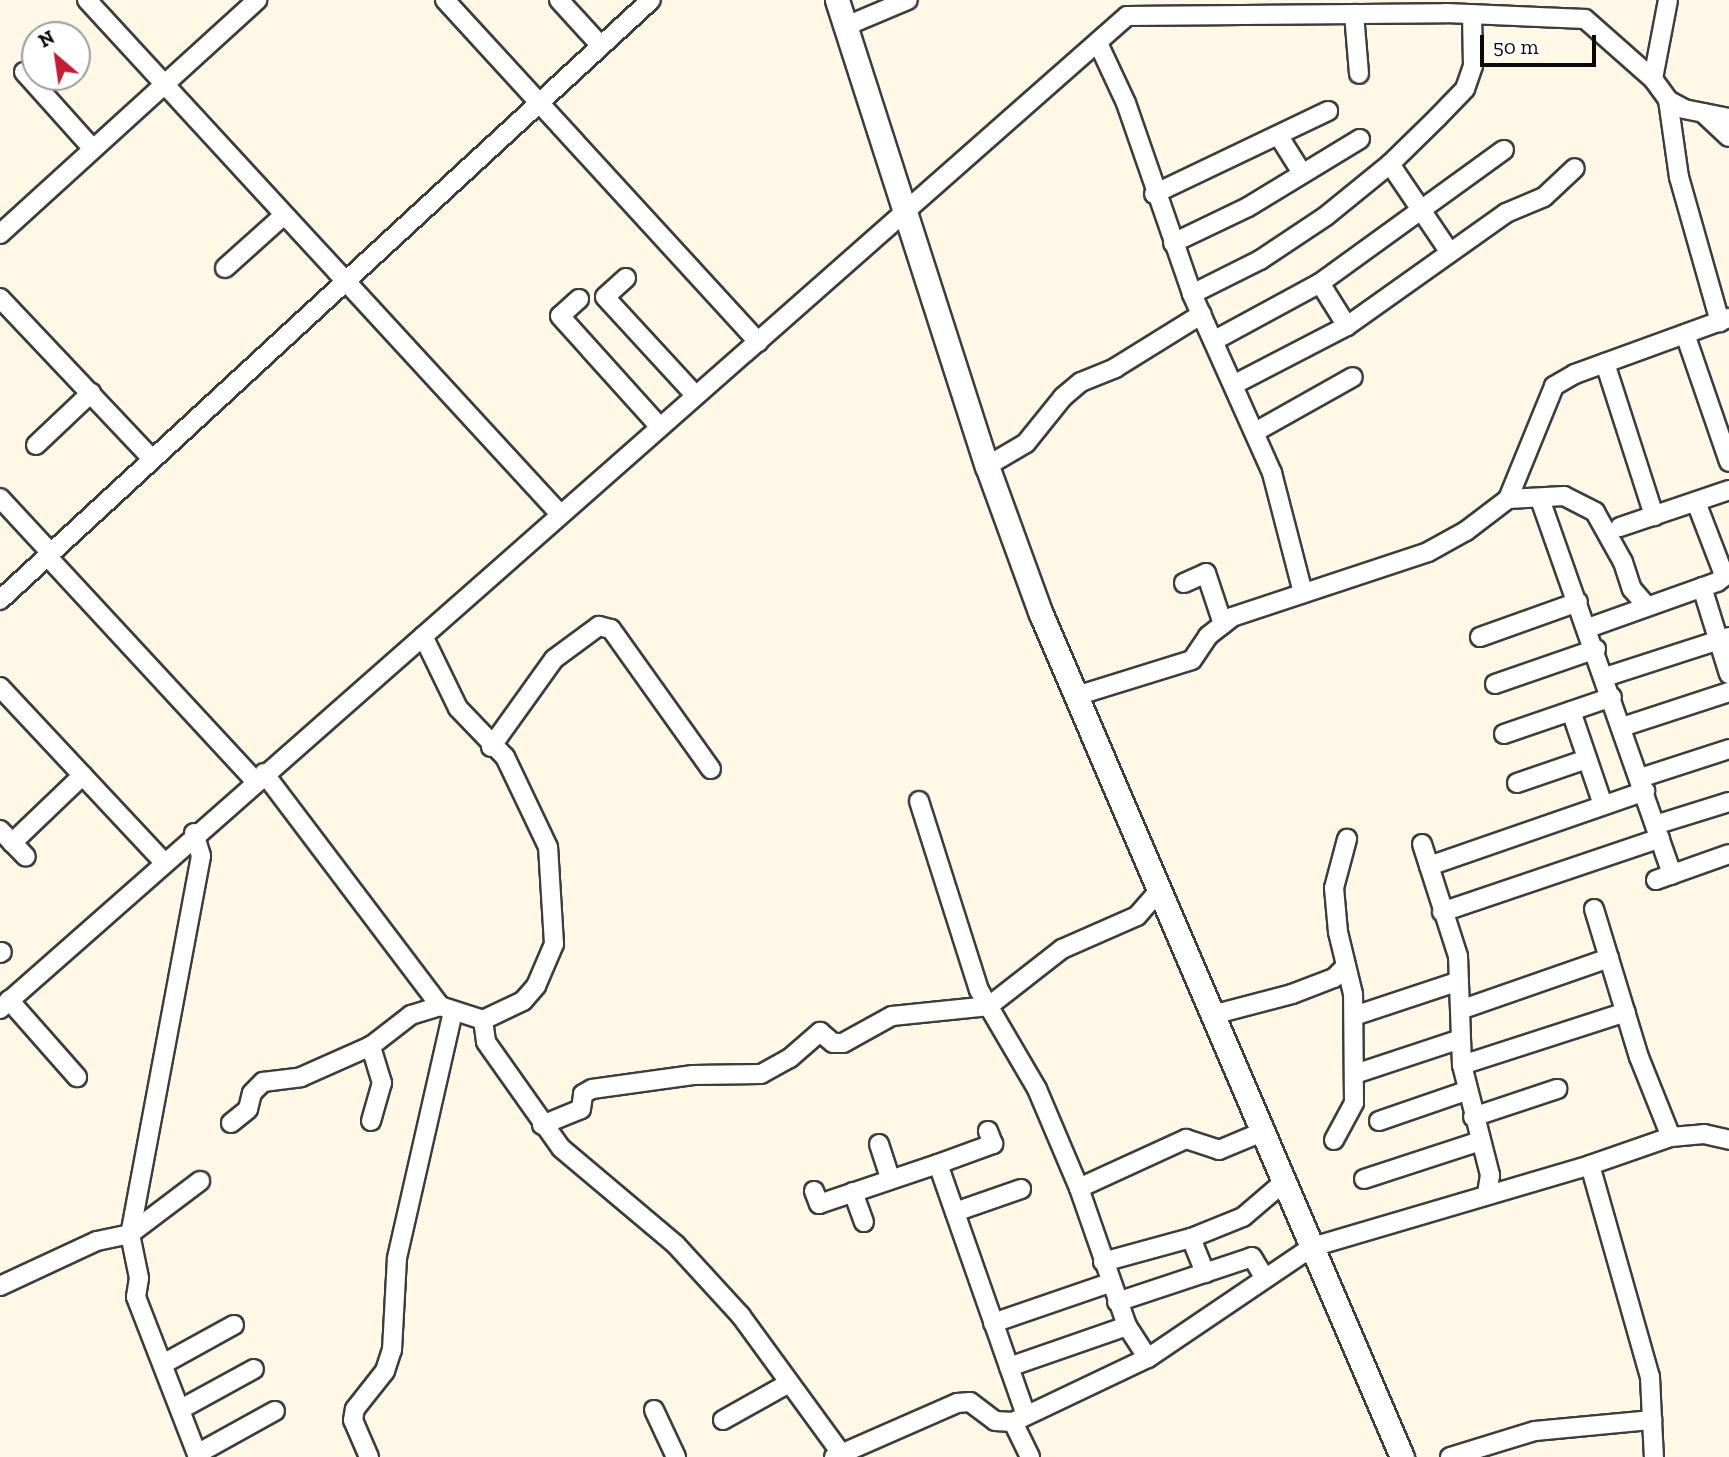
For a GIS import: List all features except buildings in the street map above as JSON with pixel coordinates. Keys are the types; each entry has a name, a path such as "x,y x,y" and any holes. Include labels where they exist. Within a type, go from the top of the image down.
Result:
{"street":[{"path":"87,0 560,514"},
{"path":"0,234 257,0"},
{"path":"445,0 758,342"},
{"path":"559,0 601,46"},
{"path":"0,600 651,0"},
{"path":"837,0 907,209 987,466 1076,696 1402,1457"},
{"path":"846,26 908,0"},
{"path":"1653,79 1668,0"},
{"path":"77,1077 5,1004 194,833 423,636 1127,16 1354,14 1394,7 1444,7 1472,14 1585,19 1653,79 1668,100 1679,177 1725,320 1605,363 1554,386 1508,499 1494,514 1428,552 1303,593 1223,624 1192,660 1076,696"},
{"path":"1354,14 1359,74"},
{"path":"1192,294 1259,260 1326,216 1390,164 1465,89 1473,66 1472,14"},
{"path":"1093,48 1126,103 1154,194 1192,294 1215,340 1272,473 1303,593"},
{"path":"41,91 93,149"},
{"path":"1668,100 1703,113 1729,118"},
{"path":"1154,194 1280,138 1328,111"},
{"path":"1703,113 1729,138"},
{"path":"1280,138 1301,173"},
{"path":"1173,243 1248,207 1360,139"},
{"path":"1215,340 1320,283 1504,150"},
{"path":"1390,164 1449,251"},
{"path":"1234,384 1346,326 1506,213 1544,197 1575,168"},
{"path":"225,268 283,216"},
{"path":"626,278 605,297 695,396"},
{"path":"1320,283 1346,326"},
{"path":"0,298 152,459"},
{"path":"579,299 560,316 659,426"},
{"path":"987,466 1026,443 1063,397 1081,382 1115,368 1202,314"},
{"path":"1685,334 1729,462"},
{"path":"1605,363 1654,516"},
{"path":"1255,432 1353,377"},
{"path":"36,445 91,393"},
{"path":"1620,527 1729,491"},
{"path":"1508,499 1564,496 1595,512 1623,562 1632,589 1647,606"},
{"path":"0,498 49,555 259,777 446,1009"},
{"path":"1540,499 1596,649 1642,785 1657,831 1664,877 1729,854"},
{"path":"1588,628 1702,587 1727,574 1696,502"},
{"path":"1184,583 1206,573 1223,624"},
{"path":"1702,587 1724,638 1729,674"},
{"path":"1480,637 1578,602"},
{"path":"491,747 554,659 599,626 611,629 711,769"},
{"path":"231,1123 248,1109 252,1093 263,1082 301,1077 371,1046 391,1026 446,1009 483,1020 523,1001 536,986 554,944 548,847 542,826 505,757 491,747 458,708 423,636"},
{"path":"1605,677 1724,638"},
{"path":"1495,684 1596,649"},
{"path":"0,687 163,861"},
{"path":"1622,727 1729,692"},
{"path":"1504,734 1612,697"},
{"path":"1570,711 1603,806"},
{"path":"1429,866 1603,806 1642,785 1729,749"},
{"path":"1517,783 1587,759"},
{"path":"26,857 6,837 83,775"},
{"path":"919,801 962,947 989,1006 1037,1089 1079,1188 1109,1283 1127,1326 1148,1358"},
{"path":"1442,912 1729,802"},
{"path":"194,833 201,856 130,1234 139,1278 136,1297 181,1409 194,1453 275,1411"},
{"path":"1334,1140 1354,1103 1353,994 1334,888 1347,839"},
{"path":"1422,844 1458,956 1462,1065 1466,1091 1490,1175 1488,1194"},
{"path":"542,1125 581,1109 583,1094 592,1088 693,1075 761,1074 790,1058 820,1032 833,1043 843,1043 892,1016 989,1006 1062,949 1137,916 1159,891"},
{"path":"1594,909 1626,1012 1671,1137"},
{"path":"1460,1010 1609,958"},
{"path":"1212,1015 1292,994 1334,978 1346,966"},
{"path":"1360,1014 1459,981"},
{"path":"369,1457 353,1420 355,1409 385,1371 392,1350 397,1258 446,1009"},
{"path":"1462,1065 1626,1012"},
{"path":"483,1020 486,1042 542,1125 577,1164 677,1245 741,1316 837,1455 957,1403 970,1402 995,1421 1019,1418 1148,1358 1312,1247 1590,1165 1671,1137 1704,1134 1729,1140"},
{"path":"1361,1072 1461,1039"},
{"path":"371,1046 382,1083 371,1121"},
{"path":"1473,1117 1557,1089"},
{"path":"1379,1121 1466,1091"},
{"path":"814,1191 819,1204 938,1164 993,1144 988,1131"},
{"path":"1079,1188 1186,1139 1219,1150 1262,1132"},
{"path":"1364,1179 1480,1141"},
{"path":"879,1144 890,1178"},
{"path":"938,1164 1009,1367 1030,1457"},
{"path":"1590,1165 1650,1377 1654,1457"},
{"path":"0,1286 97,1241 130,1234 200,1181"},
{"path":"1103,1262 1191,1238 1243,1217 1284,1182"},
{"path":"955,1212 1021,1189"},
{"path":"853,1192 864,1222"},
{"path":"1191,1238 1206,1273"},
{"path":"1117,1302 1252,1257 1264,1277"},
{"path":"993,1323 1109,1283"},
{"path":"163,1364 234,1325"},
{"path":"1009,1367 1127,1326"},
{"path":"181,1409 254,1369"},
{"path":"723,1420 789,1382"},
{"path":"654,1410 676,1457"},
{"path":"1450,1457 1535,1431 1652,1420"}]}
